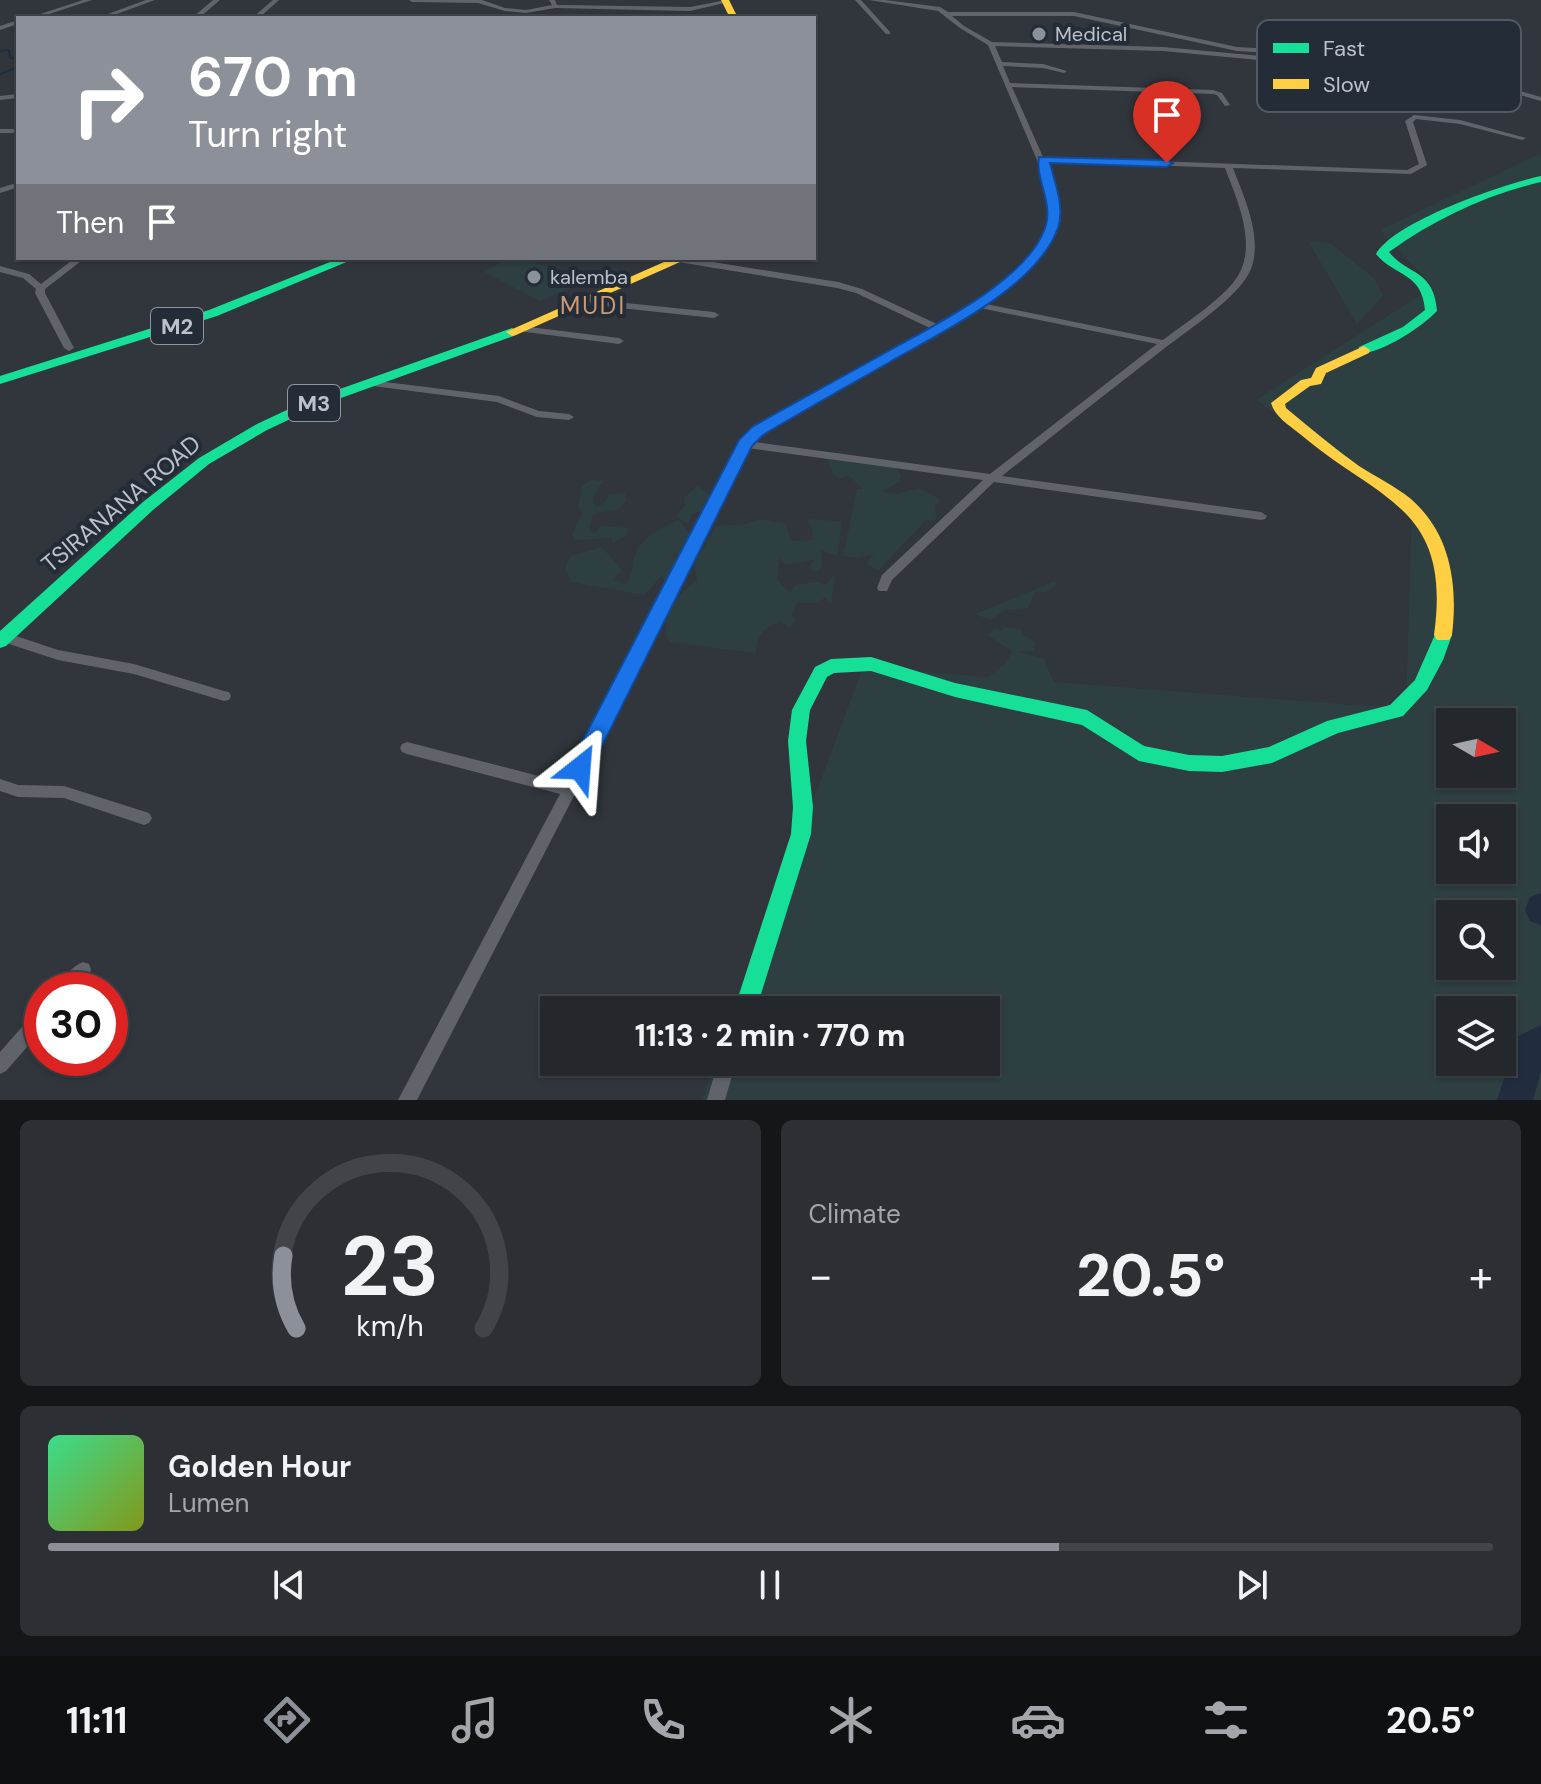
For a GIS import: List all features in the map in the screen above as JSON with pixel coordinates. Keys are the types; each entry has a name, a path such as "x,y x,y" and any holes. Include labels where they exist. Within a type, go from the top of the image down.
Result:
{"main road":[{"path":"749,996 801,834 803,807 797,741 801,710 821,672 831,666 871,664 955,690 1087,718 1102,723 1128,748 1139,753 1199,763 1244,761 1271,755 1324,730 1389,714 1401,706 1424,678 1440,647 1448,602 1442,552 1427,526 1408,505 1321,445 1283,413 1278,403 1306,383 1316,381 1321,371 1407,330 1431,311 1432,295 1428,289 1410,272 1385,257 1384,250 1417,225 1520,183 1541,179"},
{"name":"M2","path":"0,368 206,305 321,260"},
{"name":"M2","path":"0,380 213,313 345,260"},
{"name":"TSIRANANA ROAD","path":"1,634 204,461 274,421 311,404 521,329 586,302 672,260"},
{"name":"TSIRANANA ROAD","path":"1,634 129,508 238,429 297,401 509,326 672,260"}],"street":[{"path":"37,16 89,0"},
{"path":"106,16 152,0"},
{"path":"197,16 217,0"},
{"path":"257,16 276,0"},
{"path":"412,0 478,0 498,8 519,10 543,10 554,3 717,8"},
{"path":"858,0 888,33"},
{"path":"872,0 931,7 991,44 1163,49 1257,58"},
{"path":"946,14 1074,14 1237,49 1257,50"},
{"path":"407,1100 745,444 775,419 979,305 1030,262 1050,236 1054,209 1043,159 991,44"},
{"path":"1041,44 1052,67"},
{"path":"1000,64 1052,67 1064,71"},
{"path":"1010,85 1213,92 1220,94 1227,105"},
{"path":"1521,93 1541,99"},
{"path":"1043,159 1413,171 1423,165 1409,121 1414,117 1460,122 1522,138"},
{"path":"883,588 886,578 992,478 1165,343 1240,280 1248,265 1249,235 1246,214 1228,166"},
{"path":"0,191 13,186"},
{"path":"69,348 40,293 41,288 78,260"},
{"path":"680,260 838,285 859,291 939,329"},
{"path":"0,269 26,276 41,288"},
{"path":"586,302 714,315"},
{"path":"979,305 1165,343"},
{"path":"521,329 619,341"},
{"path":"369,383 499,399 537,414 569,417"},
{"path":"745,444 1261,516"},
{"path":"1,634 44,651 134,669 224,696"},
{"path":"407,748 568,790"},
{"path":"0,785 18,791 64,792 144,818"},
{"path":"0,1065 24,1038"},
{"path":"716,1100 723,1076"}],"shaded area":[{"path":"1541,153 1541,1100 702,1100 711,1076 1000,1076 1000,996 740,996 863,667 988,677 1006,663 1012,651 987,635 995,628 1002,631 1003,627 1021,629 1021,634 1036,642 1034,651 1016,651 1044,659 1054,682 1406,709 1412,502 1256,400 1433,287 1380,230"},
{"path":"1308,241 1330,243 1375,279 1383,296 1357,324"},
{"name":"kalemba","path":"504,260 527,260 589,281 540,301 484,272"},
{"path":"839,452 850,455 854,464 872,458 894,465 901,475 900,481 882,492 896,494 919,488 941,500 935,506 936,520 926,520 879,570 866,564 874,554 858,558 843,556 857,489 863,489 849,476 839,479 833,474 826,458"},
{"path":"591,480 603,481 593,497 595,507 606,502 609,494 625,493 626,501 619,509 593,514 589,531 596,533 601,526 628,528 627,535 613,543 611,538 576,540 572,534 582,514 578,506 582,486"},
{"path":"698,486 711,496 715,507 692,514 687,524 676,516 685,505 684,497"},
{"path":"762,519 785,523 792,541 812,540 813,532 807,519 842,521 837,556 821,550 822,567 816,572 808,567 814,560 786,565 779,558 777,580 790,592 795,585 816,582 825,585 835,574 831,604 825,597 819,603 797,603 791,615 797,620 789,628 780,621 765,629 759,637 756,653 671,642 666,638 665,629 669,613 684,591 697,581 694,565 716,526"},
{"path":"678,520 692,535 687,550 671,555 685,570 669,588 661,576 645,595 571,582 565,569 570,556 602,547 622,570 613,580 626,584 634,556 643,542"},
{"path":"1055,581 1056,586 1043,593 1035,592 1028,608 1004,610 990,620 975,614"}],"waterway":[{"path":"0,51 9,50 10,58 16,57"},
{"path":"0,74 16,68"},
{"name":"MUDI","path":"1515,1100 1530,1048 1541,1043"}],"traffic: fast":[{"path":"1364,350 1407,330 1431,311 1423,284 1385,257 1382,254 1384,250 1459,206 1541,179"},
{"path":"0,380 213,313 345,260"},
{"path":"0,641 148,506 204,461 262,427 311,404 512,332"},
{"path":"749,996 801,834 803,807 797,741 801,710 821,672 831,666 871,664 955,690 1087,718 1139,753 1189,763 1222,764 1272,755 1334,726 1396,711 1421,685 1443,635"}],"traffic: slow":[{"path":"725,0 733,16"},
{"path":"512,332 678,260"},
{"path":"1364,350 1321,371 1316,381 1306,383 1278,403 1280,410 1321,445 1401,499 1420,518 1430,533 1442,565 1446,600 1443,635"}],"place":[{"name":"Medical","path":"1039,34"},
{"name":"kalemba","path":"534,277"}],"district":[{"name":"MUDI","path":"593,306"}],"route":[{"path":"580,768 745,444 757,431 979,305 1030,262 1044,246 1053,224 1054,209 1043,159 1167,163"}]}
